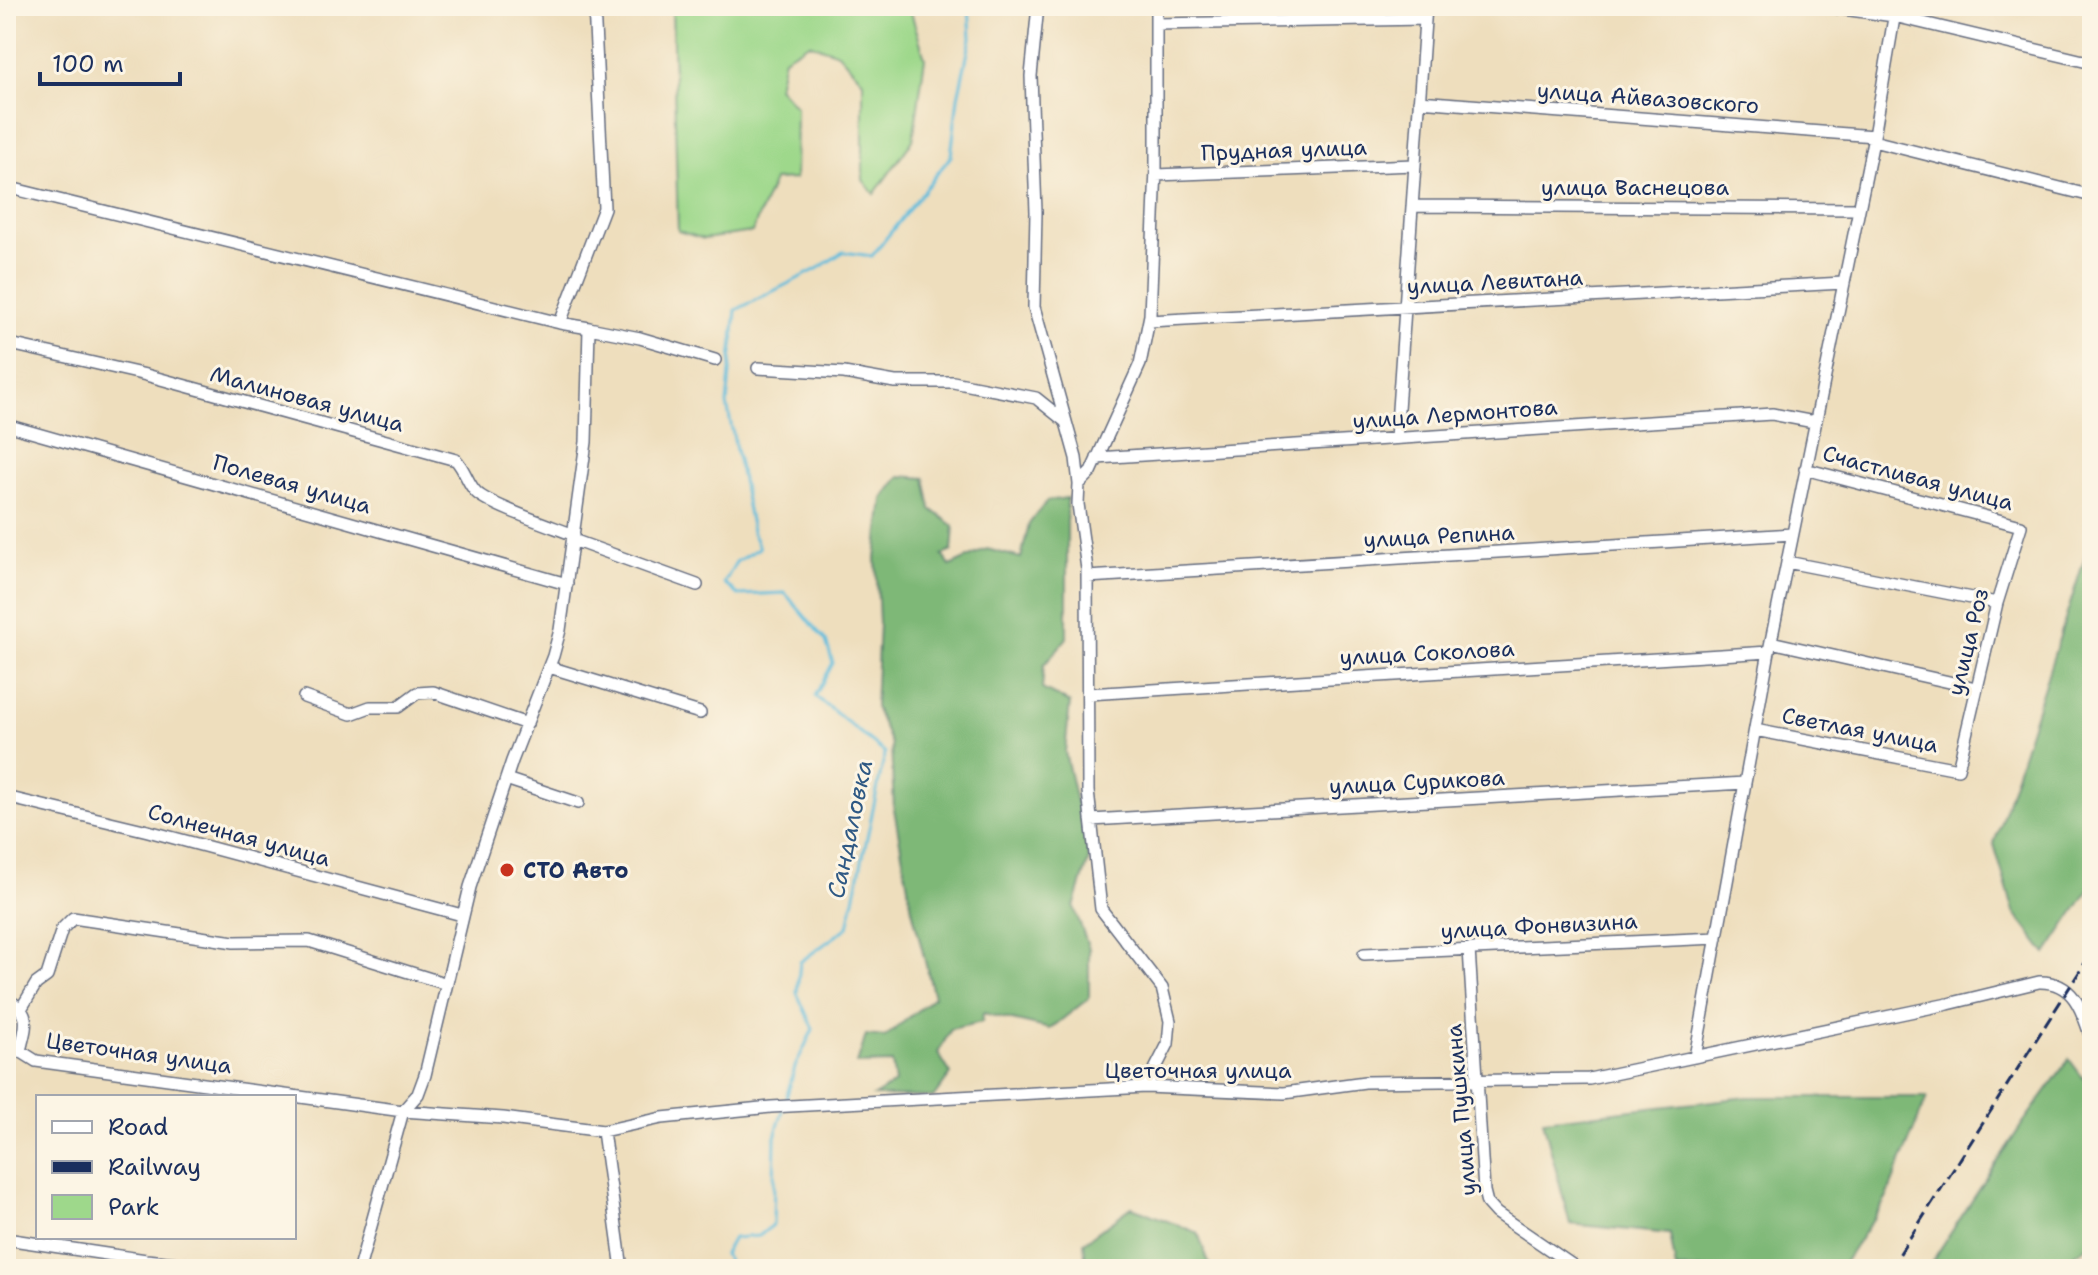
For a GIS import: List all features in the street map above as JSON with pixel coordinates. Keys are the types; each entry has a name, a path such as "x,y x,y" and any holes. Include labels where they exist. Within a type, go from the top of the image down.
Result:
{"street":[{"path":"560,323 604,208 594,6"},
{"path":"1038,6 1031,76 1036,212 1034,307 1076,458 1079,484 1078,504 1087,577 1088,791 1101,909 1162,988 1170,1021 1168,1044 1146,1087"},
{"path":"1079,484 1091,472 1140,364 1149,321 1156,175 1156,6"},
{"path":"1396,438 1426,6"},
{"path":"1821,6 1895,11 2092,63"},
{"path":"1695,1057 1770,647 1873,138 1895,11"},
{"path":"1156,24 1425,19"},
{"name":"улица Айвазовского","path":"1419,101 1873,138 2092,196"},
{"name":"Прудная улица","path":"1156,175 1414,165"},
{"path":"6,187 560,323 640,338 715,360"},
{"name":"улица Васнецова","path":"1412,206 1858,209"},
{"name":"улица Левитана","path":"1149,321 1843,283"},
{"path":"359,1269 403,1111 418,1094 425,1075 462,915 506,779 560,630 586,442 589,328"},
{"name":"Малиновая улица","path":"6,343 146,375 456,460 476,493 573,537 697,585"},
{"path":"758,368 844,373 895,382 953,382 1036,398 1066,422"},
{"name":"улица Лермонтова","path":"1097,458 1772,414 1814,422"},
{"name":"Полевая улица","path":"6,425 567,584"},
{"name":"Счастливая улица","path":"1805,469 2021,526"},
{"name":"улица Роз","path":"1958,769 1997,603 2021,526"},
{"name":"улица Репина","path":"1087,577 1792,534"},
{"path":"1787,562 1997,603"},
{"name":"улица Соколова","path":"1088,694 1770,647 1976,688"},
{"path":"549,667 700,713"},
{"path":"304,697 351,714 370,707 398,707 417,693 433,692 527,724"},
{"name":"Светлая улица","path":"1755,730 1958,769"},
{"path":"506,779 578,803"},
{"name":"улица Сурикова","path":"1091,820 1745,783"},
{"name":"Солнечная улица","path":"6,797 148,831 462,915"},
{"path":"21,1009 36,984 47,976 62,929 73,918 234,942 309,941 447,984"},
{"name":"улица Фонвизина","path":"1364,954 1717,938"},
{"name":"улица Пушкина","path":"1469,949 1487,1203 1496,1213 1578,1269"},
{"name":"Цветочная улица","path":"296,1096 403,1111 503,1118 603,1131 662,1118 771,1107 1146,1087 1284,1093 1365,1082 1589,1079 2039,982 2049,982 2068,990 2076,998 2092,1041"},
{"name":"Цветочная улица","path":"6,999 21,1009 27,1021 20,1051 36,1061 286,1095"},
{"path":"603,1131 622,1269"},
{"path":"6,1239 146,1260 237,1269"},
{"path":"2086,1269 2092,1265"}],"green space":[{"path":"672,6 909,6 925,58 913,140 874,194 863,180 863,81 838,53 809,43 784,58 778,87 796,107 795,179 774,180 752,232 704,239 678,231"},
{"path":"900,476 925,478 931,509 954,526 952,551 942,555 950,566 987,549 1021,558 1029,524 1047,501 1067,498 1067,638 1044,665 1042,689 1070,703 1065,752 1089,859 1074,907 1089,949 1089,998 1050,1029 983,1013 982,1022 951,1029 938,1053 951,1074 934,1097 874,1096 895,1083 892,1063 857,1064 866,1035 885,1037 934,997 912,909 894,809 891,744 875,707 879,623 876,558 883,499"},
{"path":"2092,535 2092,885 2046,954 2014,912 1994,844"},
{"path":"2069,1059 2092,1090 2092,1243 2054,1269 1927,1269 2023,1123"},
{"path":"1748,1097 1927,1097 1886,1199 1840,1269 1676,1269 1670,1234 1570,1224 1543,1120"},
{"path":"1132,1207 1198,1233 1211,1269 1086,1269 1084,1242"}],"waterway":[{"name":"Сандаловка","path":"785,1102 795,1067 813,1029 797,993 800,962 848,927 885,753 815,696 833,663 826,641 785,593 738,595 724,583 736,562 759,548 752,531 727,404 736,310 817,269 843,252 872,256 951,156 958,97 971,38 969,6"},
{"name":"Сандаловка","path":"732,1269 724,1254 733,1238 759,1236 773,1225 775,1137 783,1110"}],"railway":[{"path":"1890,1269 2092,952"}],"place":[{"name":"СТО Авто","path":"507,870"}]}
